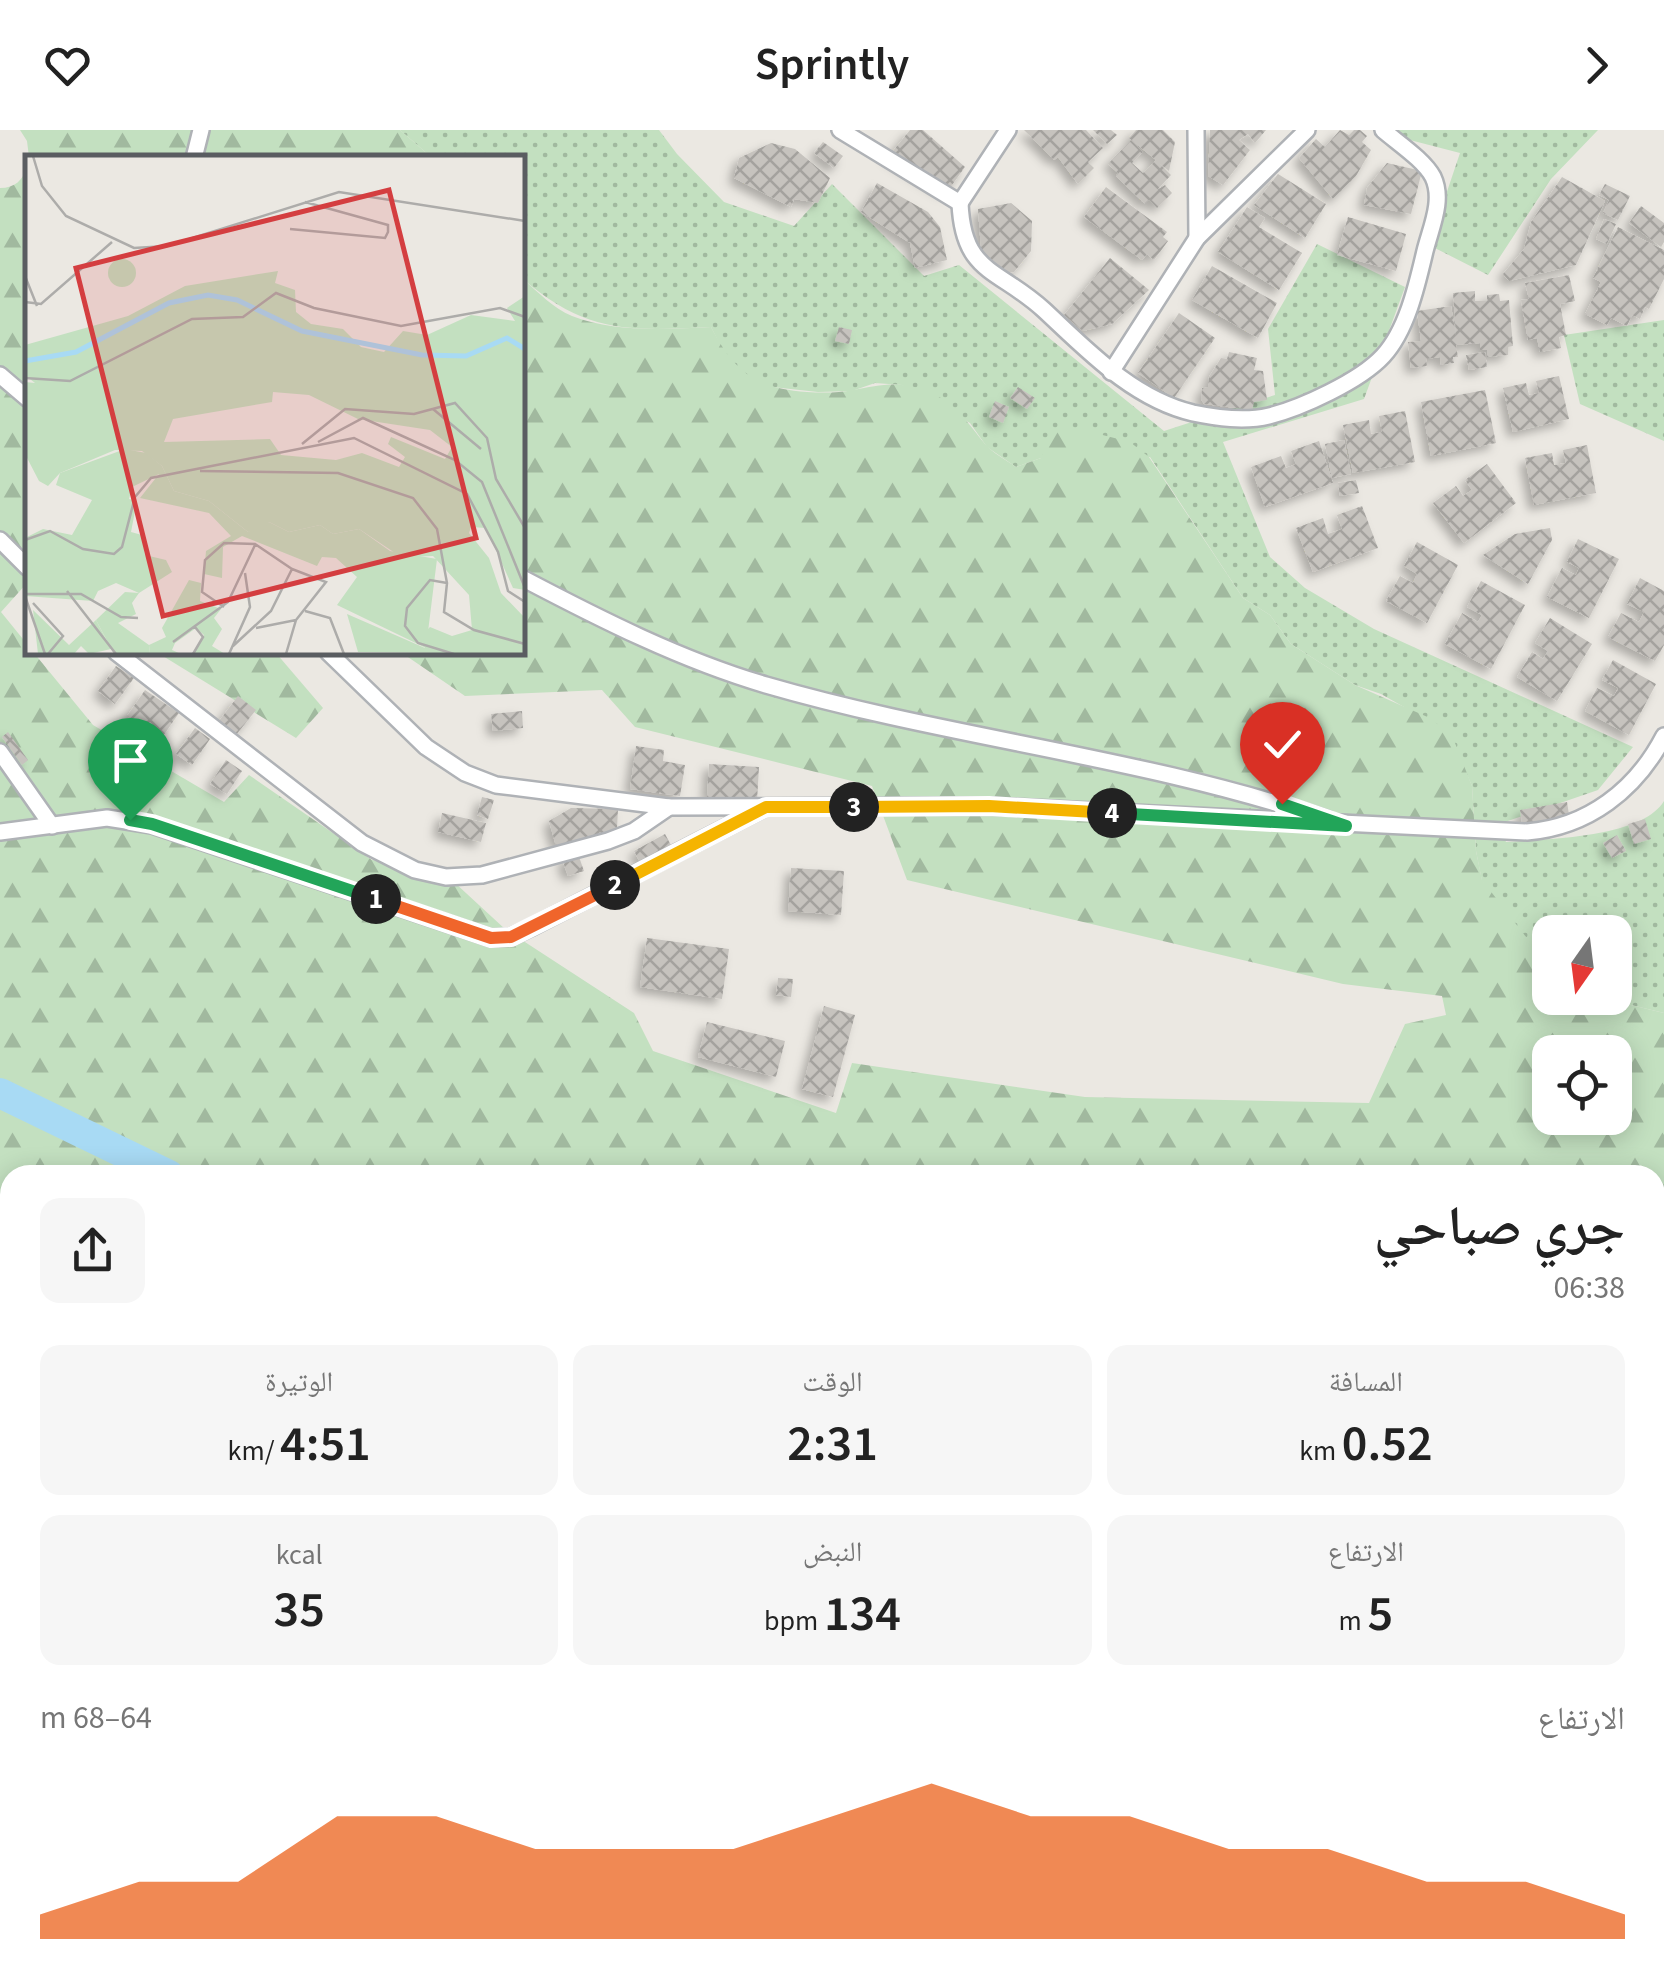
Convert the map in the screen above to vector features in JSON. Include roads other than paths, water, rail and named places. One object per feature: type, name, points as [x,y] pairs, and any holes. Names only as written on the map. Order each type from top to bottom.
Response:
[{"type":"street","points":[[195,155],[200,130]]},
{"type":"street","points":[[840,130],[960,203]]},
{"type":"street","points":[[1008,130],[960,203],[962,232],[975,259],[1037,304],[1111,372],[1188,412],[1228,419],[1268,416],[1323,394],[1362,373],[1383,356],[1399,332],[1439,197],[1432,174],[1383,130]]},
{"type":"street","points":[[1196,130],[1196,238]]},
{"type":"street","points":[[1111,372],[1196,238],[1306,130]]},
{"type":"street","points":[[0,375],[25,396]]},
{"type":"street","points":[[0,540],[25,565]]},
{"type":"street","points":[[525,580],[610,625],[762,684],[866,711],[1174,774],[1258,796],[1346,826]]},
{"type":"street","points":[[120,655],[362,843],[414,870],[446,877],[482,874],[608,841],[634,831],[669,806]]},
{"type":"street","points":[[331,655],[426,747],[482,781],[669,806],[989,806],[1527,832],[1565,827],[1585,819],[1622,792],[1653,757],[1664,736]]},
{"type":"street","points":[[0,752],[52,826]]},
{"type":"street","points":[[0,832],[107,818],[152,824],[491,938],[521,933],[766,807]]},
{"type":"waterway","points":[[0,1093],[148,1165]]}]
